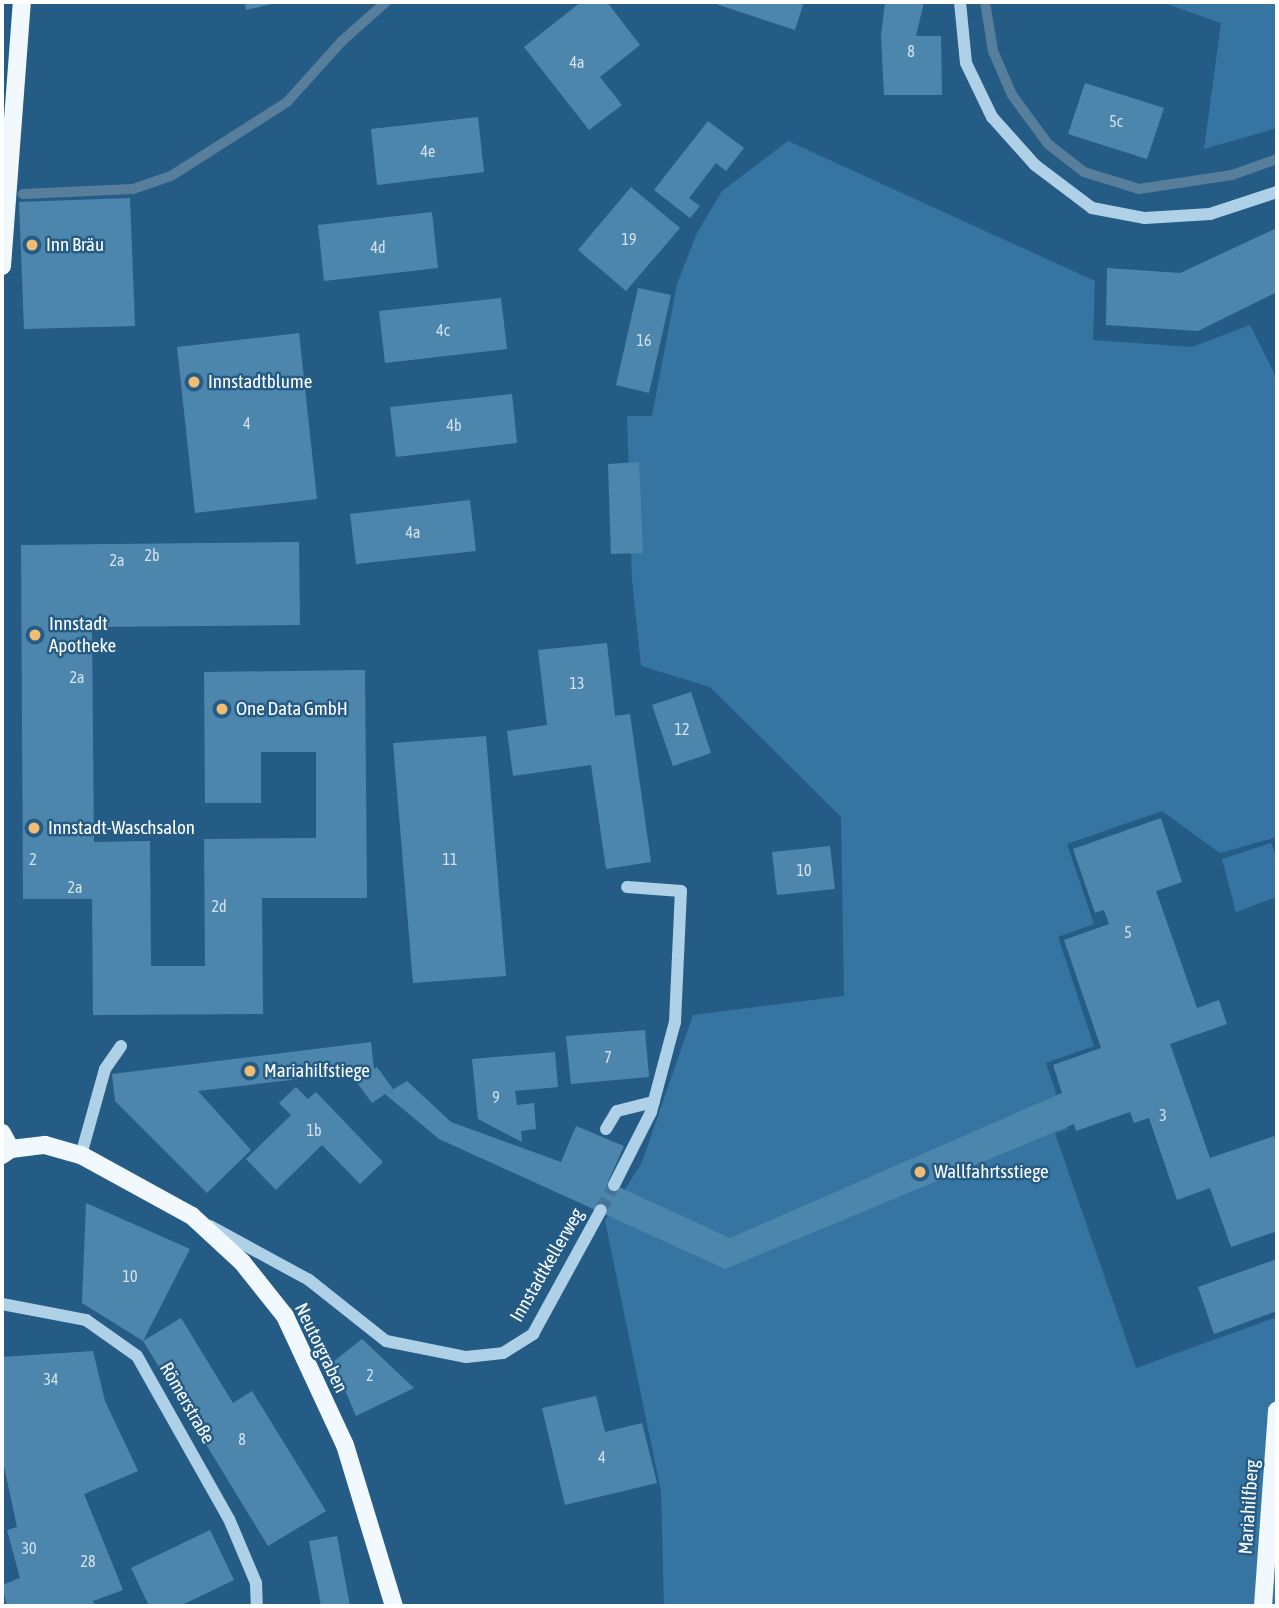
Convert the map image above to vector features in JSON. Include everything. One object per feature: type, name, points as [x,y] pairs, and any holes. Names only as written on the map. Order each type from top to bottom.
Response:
[{"type":"main road","points":[[2,267],[22,2]]},
{"type":"main road","points":[[2,1133],[7,1152]]},
{"type":"main road","name":"Neutorgraben","points":[[7,1152],[45,1145],[81,1155],[192,1216],[242,1262],[285,1316],[345,1445],[394,1606]]},
{"type":"main road","name":"Mariahilfberg","points":[[1263,1606],[1277,1410]]},
{"type":"street","points":[[960,2],[966,63],[992,117],[1035,165],[1093,208],[1145,218],[1210,214],[1277,192]]},
{"type":"street","points":[[614,1185],[654,1102],[675,1022],[681,891],[626,887]]},
{"type":"street","points":[[81,1155],[105,1069],[121,1046]]},
{"type":"street","points":[[606,1129],[617,1111],[654,1102]]},
{"type":"street","name":"Innstadtkellerweg","points":[[192,1216],[309,1280],[386,1341],[466,1357],[503,1353],[533,1334],[601,1210]]},
{"type":"street","name":"Römerstraße","points":[[2,1304],[86,1321],[137,1356],[229,1519],[256,1583],[257,1606]]},
{"type":"shaded area","points":[[1161,2],[1277,2],[1277,128],[1204,149],[1221,23]]},
{"type":"shaded area","points":[[788,141],[1095,281],[1093,340],[1192,347],[1250,325],[1277,379],[1277,837],[1220,853],[1162,811],[1067,844],[1094,924],[1058,937],[1094,1046],[1046,1063],[1068,1129],[1055,1133],[1136,1368],[1277,1317],[1277,1606],[664,1606],[661,1491],[605,1221],[642,1162],[693,1015],[844,996],[841,817],[710,687],[641,666],[632,580],[627,416],[652,416],[677,284],[697,233],[722,191]]},
{"type":"shaded area","points":[[1271,843],[1277,858],[1277,897],[1236,912],[1222,859]]},
{"type":"building","points":[[245,2],[276,2],[276,3],[246,10]]},
{"type":"building","points":[[581,2],[607,2],[640,45],[600,77],[622,105],[589,130],[524,47]]},
{"type":"building","points":[[710,2],[804,2],[795,30]]},
{"type":"building","points":[[885,2],[924,2],[916,36],[941,36],[942,95],[884,95],[881,36]]},
{"type":"building","points":[[1085,83],[1164,108],[1147,159],[1068,134]]},
{"type":"building","points":[[478,117],[484,172],[377,185],[371,129]]},
{"type":"building","points":[[708,121],[744,148],[726,171],[716,163],[689,198],[700,206],[690,218],[654,190]]},
{"type":"building","points":[[631,187],[680,228],[626,291],[578,250]]},
{"type":"building","points":[[130,198],[135,326],[24,329],[19,202]]},
{"type":"building","points":[[432,212],[438,268],[324,281],[318,225]]},
{"type":"building","points":[[1277,228],[1277,292],[1198,331],[1106,325],[1107,268],[1180,273]]},
{"type":"building","points":[[638,288],[671,295],[649,393],[616,385]]},
{"type":"building","points":[[501,298],[507,349],[385,363],[379,311]]},
{"type":"building","points":[[299,333],[317,499],[195,513],[177,347]]},
{"type":"building","points":[[512,394],[517,443],[396,457],[390,407]]},
{"type":"building","points":[[639,462],[643,553],[611,554],[608,464]]},
{"type":"building","points":[[470,500],[476,551],[356,564],[350,514]]},
{"type":"building","points":[[299,542],[300,625],[92,627],[94,842],[150,841],[151,966],[205,966],[204,839],[316,838],[316,752],[261,752],[261,803],[205,803],[204,672],[365,670],[367,898],[262,898],[263,1014],[93,1015],[92,899],[23,899],[21,545]]},
{"type":"building","points":[[607,643],[615,716],[630,714],[651,862],[606,869],[591,765],[513,776],[507,731],[547,725],[538,650]]},
{"type":"building","points":[[691,692],[711,753],[673,766],[652,705]]},
{"type":"building","points":[[486,736],[506,976],[413,983],[393,743]]},
{"type":"building","points":[[1161,818],[1182,882],[1156,891],[1197,1008],[1219,1000],[1227,1024],[1170,1044],[1210,1158],[1274,1136],[1277,1145],[1277,1231],[1231,1247],[1210,1188],[1177,1200],[1149,1118],[1134,1123],[1130,1112],[1076,1131],[1074,1124],[725,1269],[439,1139],[385,1094],[372,1103],[350,1073],[198,1091],[251,1150],[207,1193],[115,1101],[112,1074],[371,1042],[374,1069],[377,1067],[393,1089],[387,1093],[407,1081],[451,1122],[561,1162],[576,1126],[624,1146],[608,1182],[730,1238],[1062,1093],[1053,1065],[1101,1048],[1064,940],[1109,924],[1104,910],[1095,913],[1073,849]]},
{"type":"building","points":[[830,846],[835,889],[777,895],[772,852]]},
{"type":"building","points":[[645,1030],[649,1077],[571,1084],[566,1036]]},
{"type":"building","points":[[555,1052],[558,1087],[515,1091],[517,1105],[534,1103],[536,1129],[521,1131],[522,1142],[478,1119],[472,1059]]},
{"type":"building","points":[[296,1087],[308,1099],[316,1092],[383,1162],[360,1184],[322,1145],[276,1190],[246,1159],[291,1115],[279,1103]]},
{"type":"building","points":[[86,1203],[190,1249],[143,1341],[82,1303]]},
{"type":"building","points":[[1277,1259],[1277,1311],[1214,1334],[1198,1287]]},
{"type":"building","points":[[181,1318],[233,1403],[252,1391],[326,1511],[268,1546],[143,1341]]},
{"type":"building","points":[[362,1339],[414,1388],[356,1416],[333,1362]]},
{"type":"building","points":[[93,1351],[105,1401],[138,1471],[84,1494],[123,1590],[93,1601],[95,1606],[7,1606],[2,1585],[20,1578],[7,1530],[17,1527],[2,1457],[2,1357]]},
{"type":"building","points":[[596,1396],[605,1432],[642,1423],[657,1483],[565,1505],[542,1408]]},
{"type":"building","points":[[210,1530],[234,1580],[180,1606],[149,1606],[131,1568]]},
{"type":"building","points":[[337,1536],[350,1606],[321,1606],[309,1541]]},
{"type":"waterway","points":[[23,194],[133,189],[171,176],[287,102],[342,41],[386,2]]},
{"type":"waterway","points":[[985,2],[993,51],[1012,95],[1048,144],[1084,172],[1139,189],[1232,175],[1277,159]]},
{"type":"tunnel","points":[[601,1210],[614,1185]]},
{"type":"place","name":"Inn Bräu","points":[[32,245]]},
{"type":"place","name":"Innstadtblume","points":[[194,382]]},
{"type":"place","name":"Innstadt Apotheke","points":[[35,635]]},
{"type":"place","name":"One Data GmbH","points":[[222,709]]},
{"type":"place","name":"Innstadt-Waschsalon","points":[[34,828]]},
{"type":"place","name":"Mariahilfstiege","points":[[250,1071]]},
{"type":"place","name":"Wallfahrtsstiege","points":[[920,1172]]}]
